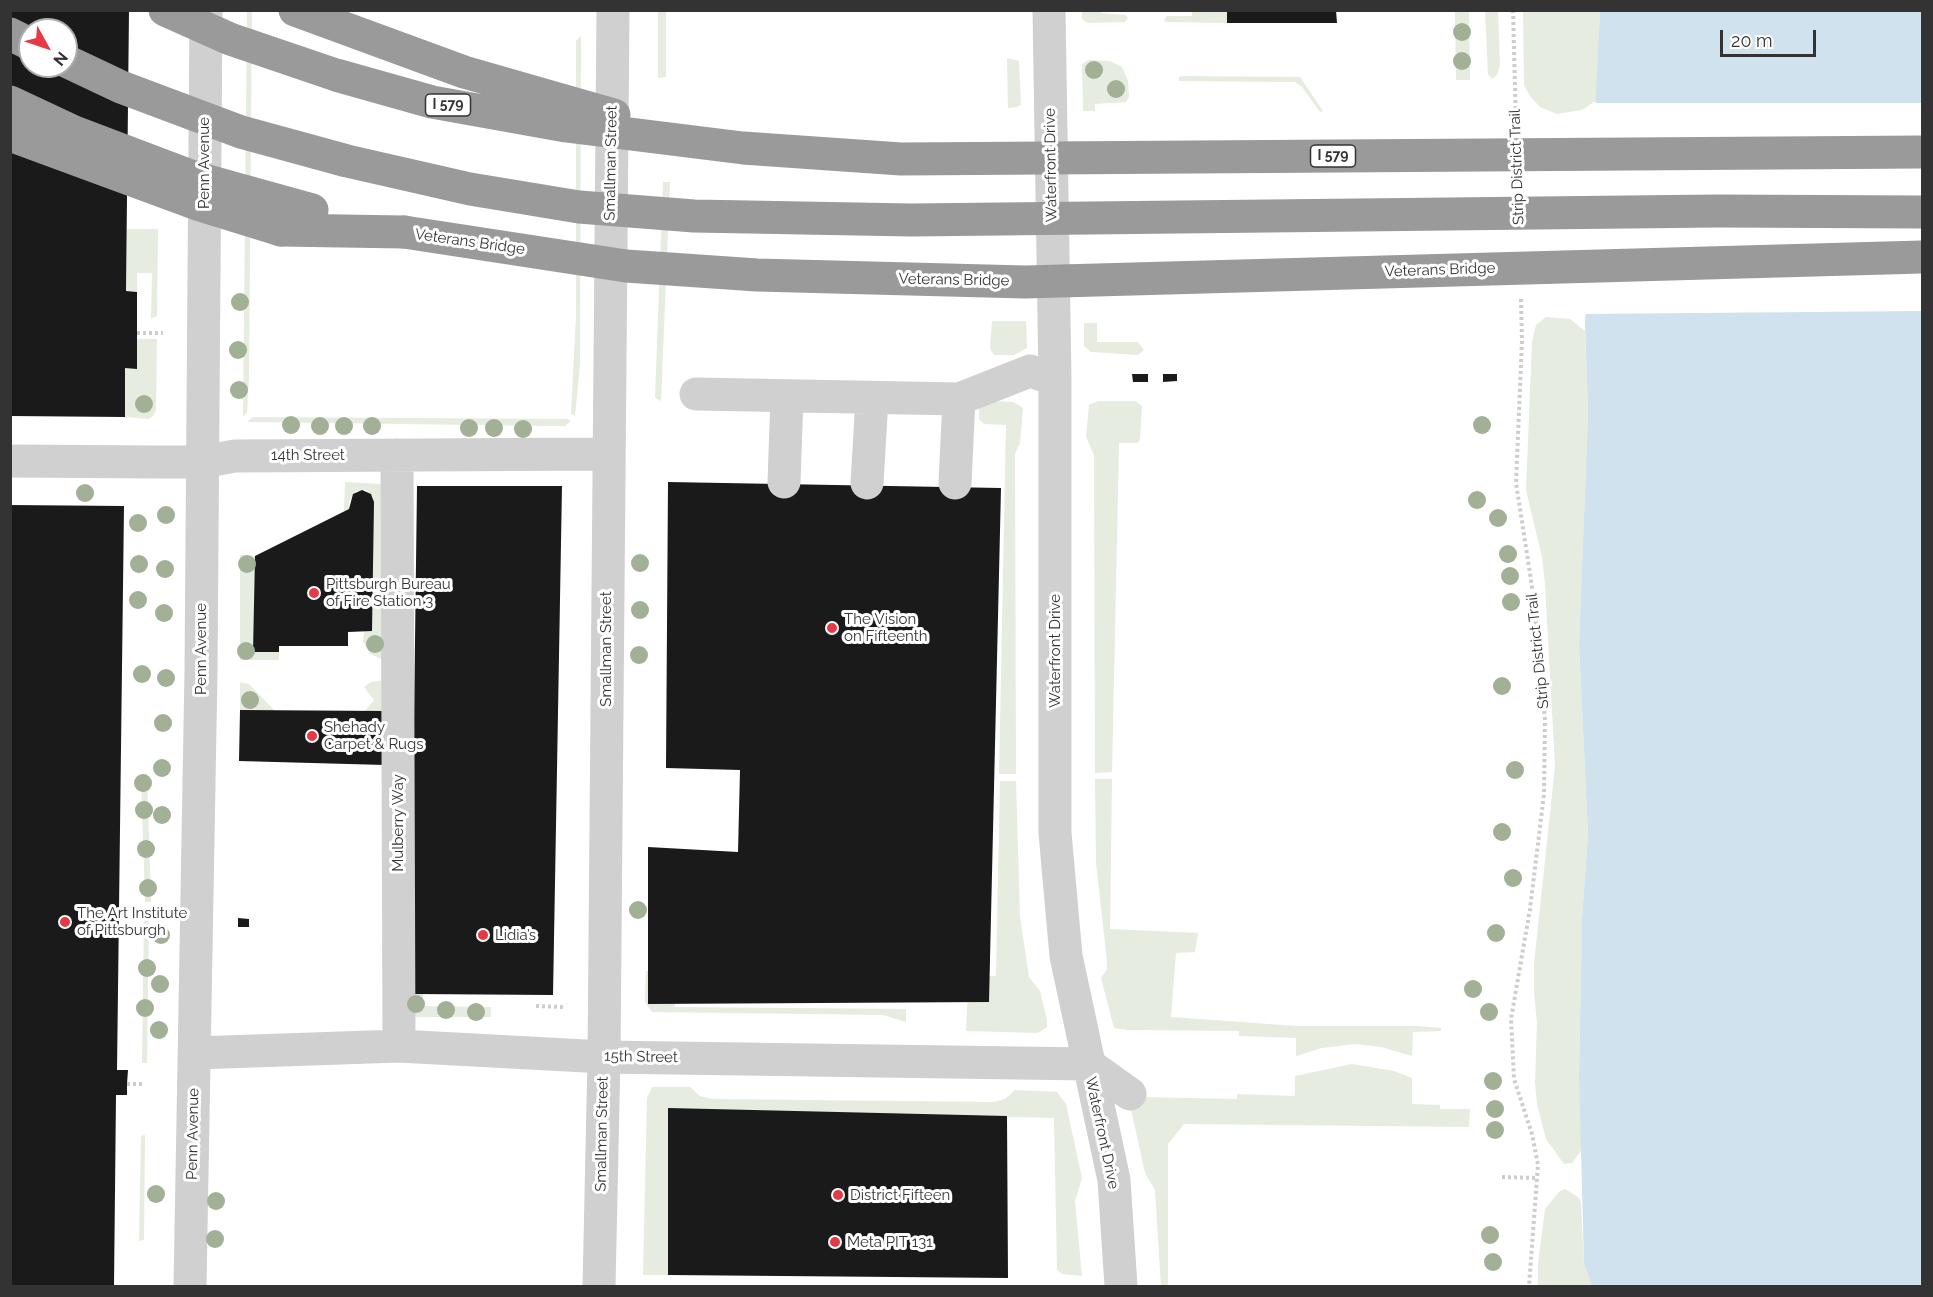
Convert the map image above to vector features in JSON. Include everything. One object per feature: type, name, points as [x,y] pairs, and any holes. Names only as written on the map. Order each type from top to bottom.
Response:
[{"type":"highway","name":"I 579","points":[[165,10],[230,39],[315,68],[432,102],[566,126],[743,148],[901,159],[1923,152]]},
{"type":"highway","points":[[295,10],[464,72],[625,118],[743,148]]},
{"type":"highway","points":[[78,67],[121,87],[241,132],[347,161],[470,189],[614,210],[694,216],[911,220],[1923,212]]},
{"type":"highway","name":"Veterans Bridge","points":[[10,102],[74,132],[193,177],[404,232],[626,266],[757,275],[1025,282],[1923,257]]},
{"type":"highway","points":[[10,135],[200,205],[281,230],[404,232]]},
{"type":"street","name":"Penn Avenue","points":[[190,1287],[195,1053],[206,10]]},
{"type":"street","name":"Smallman Street","points":[[598,1287],[604,1057],[607,454],[613,10]]},
{"type":"street","name":"Waterfront Drive","points":[[1049,10],[1055,378],[1055,833],[1066,956],[1114,1180],[1121,1287]]},
{"type":"street","points":[[696,394],[958,399],[1030,371],[1055,378]]},
{"type":"street","points":[[784,482],[787,396]]},
{"type":"street","points":[[867,483],[872,398]]},
{"type":"street","points":[[955,483],[958,399]]},
{"type":"street","name":"14th Street","points":[[10,461],[202,462],[235,456],[607,454]]},
{"type":"street","name":"Mulberry Way","points":[[397,455],[399,1046]]},
{"type":"street","name":"15th Street","points":[[195,1053],[399,1046],[604,1057],[1088,1064]]},
{"type":"street","points":[[1088,1064],[1130,1094]]},
{"type":"path","name":"Strip District Trail","points":[[1513,10],[1516,130]]},
{"type":"path","name":"Strip District Trail","points":[[1521,293],[1522,339],[1516,483],[1533,593],[1545,720],[1544,794],[1530,909],[1511,1018],[1511,1048],[1515,1079],[1532,1134],[1538,1178],[1529,1287]]},
{"type":"path","points":[[137,333],[163,333]]},
{"type":"path","points":[[536,1006],[563,1007]]},
{"type":"path","points":[[127,1084],[142,1084]]},
{"type":"path","points":[[1502,1177],[1538,1178]]},
{"type":"shaded area","points":[[252,10],[249,377],[247,412],[243,417],[247,11]]},
{"type":"shaded area","points":[[658,11],[666,11],[666,77],[658,78]]},
{"type":"shaded area","points":[[1082,11],[1101,11],[1101,13],[1126,15],[1128,18],[1125,22],[1088,23],[1082,19]]},
{"type":"shaded area","points":[[1192,11],[1227,11],[1227,23],[1166,22],[1164,20],[1167,16],[1192,16]]},
{"type":"shaded area","points":[[1455,11],[1469,11],[1470,80],[1456,80]]},
{"type":"shaded area","points":[[1485,11],[1498,11],[1500,64],[1497,75],[1492,79],[1488,74]]},
{"type":"shaded area","points":[[1523,11],[1600,11],[1597,100],[1582,110],[1557,114],[1540,107],[1530,96],[1524,85]]},
{"type":"shaded area","points":[[581,36],[580,363],[575,416],[571,414],[576,315],[576,41]]},
{"type":"shaded area","points":[[1007,58],[1019,61],[1021,105],[1008,108]]},
{"type":"shaded area","points":[[1089,60],[1110,61],[1122,67],[1128,81],[1129,97],[1126,102],[1095,104],[1095,111],[1083,111],[1082,64]]},
{"type":"shaded area","points":[[1179,77],[1300,77],[1323,111],[1320,112],[1302,87],[1295,82],[1179,81]]},
{"type":"shaded area","points":[[663,182],[670,182],[661,401],[655,398]]},
{"type":"shaded area","points":[[127,229],[158,229],[157,316],[151,319],[152,273],[137,273],[137,292],[126,291]]},
{"type":"shaded area","points":[[1546,317],[1570,319],[1585,331],[1588,412],[1579,645],[1588,835],[1582,918],[1579,1075],[1582,1149],[1572,1163],[1564,1164],[1546,1139],[1537,1104],[1535,1083],[1537,1022],[1534,964],[1555,766],[1545,584],[1542,557],[1526,490],[1532,342],[1536,325]]},
{"type":"shaded area","points":[[992,321],[1026,321],[1027,348],[1014,355],[994,355],[990,349]]},
{"type":"shaded area","points":[[1084,323],[1097,323],[1097,342],[1138,342],[1144,350],[1138,355],[1091,352],[1084,346]]},
{"type":"shaded area","points":[[137,339],[157,339],[156,410],[148,419],[125,417],[125,368],[137,368]]},
{"type":"shaded area","points":[[985,401],[1013,402],[1023,408],[1020,443],[1015,454],[1016,774],[999,774],[1006,425],[984,424],[979,419],[979,407]]},
{"type":"shaded area","points":[[1098,401],[1135,401],[1142,406],[1140,440],[1137,443],[1119,443],[1112,772],[1095,773],[1094,455],[1086,437],[1089,405]]},
{"type":"shaded area","points":[[253,417],[567,419],[571,421],[565,426],[247,422]]},
{"type":"shaded area","points":[[345,482],[382,484],[386,661],[370,654],[363,642],[364,631],[372,631],[373,497],[366,490],[356,491],[349,501],[349,509],[344,511]]},
{"type":"shaded area","points":[[240,555],[255,556],[254,652],[279,652],[279,660],[240,660]]},
{"type":"shaded area","points":[[386,680],[385,711],[365,711],[374,700],[364,687],[371,682]]},
{"type":"shaded area","points":[[240,682],[249,684],[275,711],[240,710]]},
{"type":"shaded area","points":[[141,774],[147,774],[151,902],[145,902]]},
{"type":"shaded area","points":[[1095,779],[1112,779],[1110,929],[1198,933],[1195,952],[1176,953],[1171,1017],[1297,1026],[1417,1026],[1441,1028],[1441,1031],[1413,1032],[1412,1056],[1381,1047],[1355,1044],[1322,1048],[1296,1056],[1296,1038],[1239,1036],[1239,1031],[1114,1028],[1101,978],[1107,969],[1107,961],[1096,863]]},
{"type":"shaded area","points":[[1000,781],[1016,781],[1020,917],[1029,977],[1040,991],[1047,1020],[1047,1027],[1038,1033],[966,1031],[968,989],[974,977],[996,976]]},
{"type":"shaded area","points":[[149,914],[147,1063],[142,1063],[144,915]]},
{"type":"shaded area","points":[[646,971],[674,972],[675,1007],[906,1009],[906,1022],[883,1015],[652,1012],[645,1002]]},
{"type":"shaded area","points":[[413,994],[423,994],[423,1006],[491,1007],[491,1017],[412,1017]]},
{"type":"shaded area","points":[[1352,1064],[1394,1071],[1412,1078],[1412,1104],[1440,1105],[1440,1109],[1470,1109],[1469,1127],[1184,1124],[1168,1144],[1168,1286],[1161,1286],[1155,1190],[1145,1173],[1130,1105],[1140,1097],[1237,1099],[1237,1094],[1295,1096],[1295,1076]]},
{"type":"shaded area","points":[[652,1087],[690,1087],[700,1096],[713,1099],[993,1102],[1005,1099],[1015,1090],[1057,1092],[1066,1104],[1082,1178],[1075,1201],[1082,1276],[1062,1274],[1057,1270],[1054,1118],[668,1109],[668,1275],[643,1275],[647,1098]]},
{"type":"shaded area","points":[[145,1135],[144,1240],[139,1241],[141,1136]]},
{"type":"shaded area","points":[[1565,1189],[1578,1197],[1581,1202],[1584,1264],[1592,1286],[1538,1286],[1538,1263],[1545,1209],[1559,1192]]},
{"type":"water","points":[[1600,11],[1922,11],[1922,1286],[1592,1286],[1584,1264],[1579,1075],[1582,918],[1588,835],[1579,645],[1588,412],[1585,324]]},
{"type":"pier","points":[[1594,103],[1922,103],[1922,311],[1583,314]]},
{"type":"building","points":[[10,10],[129,10],[126,291],[137,292],[137,369],[125,368],[125,417],[10,416]]},
{"type":"building","points":[[1227,10],[1336,10],[1337,23],[1227,23]]},
{"type":"building","points":[[1132,374],[1148,374],[1148,382],[1133,382]]},
{"type":"building","points":[[1163,374],[1177,374],[1177,381],[1163,382]]},
{"type":"building","name":"The Vision on Fifteenth","points":[[668,482],[1001,488],[989,1002],[648,1004],[648,847],[738,852],[740,770],[666,768]]},
{"type":"building","points":[[417,486],[562,486],[553,995],[413,994],[412,875]]},
{"type":"building","name":"Pittsburgh Bureau of Fire Station 3","points":[[362,490],[371,494],[374,502],[372,631],[348,632],[348,646],[279,646],[279,652],[253,652],[255,556],[349,509],[353,494]]},
{"type":"building","name":"The Art Institute of Pittsburgh","points":[[10,505],[124,506],[117,1070],[128,1070],[127,1095],[116,1095],[114,1286],[10,1286]]},
{"type":"building","name":"Shehady Carpet & Rugs","points":[[240,710],[385,711],[385,765],[239,761]]},
{"type":"building","points":[[238,918],[249,919],[249,927],[238,927]]},
{"type":"building","name":"District Fifteen","points":[[668,1108],[1007,1116],[1008,1278],[668,1275]]},
{"type":"place","name":"Pittsburgh Bureau of Fire Station 3","points":[[314,593]]},
{"type":"place","name":"The Vision on Fifteenth","points":[[832,628]]},
{"type":"place","name":"Shehady Carpet & Rugs","points":[[312,736]]},
{"type":"place","name":"The Art Institute of Pittsburgh","points":[[65,922]]},
{"type":"place","name":"Lidia’s","points":[[483,935]]},
{"type":"place","name":"District Fifteen","points":[[838,1195]]},
{"type":"place","name":"Meta PIT 131","points":[[835,1242]]}]
